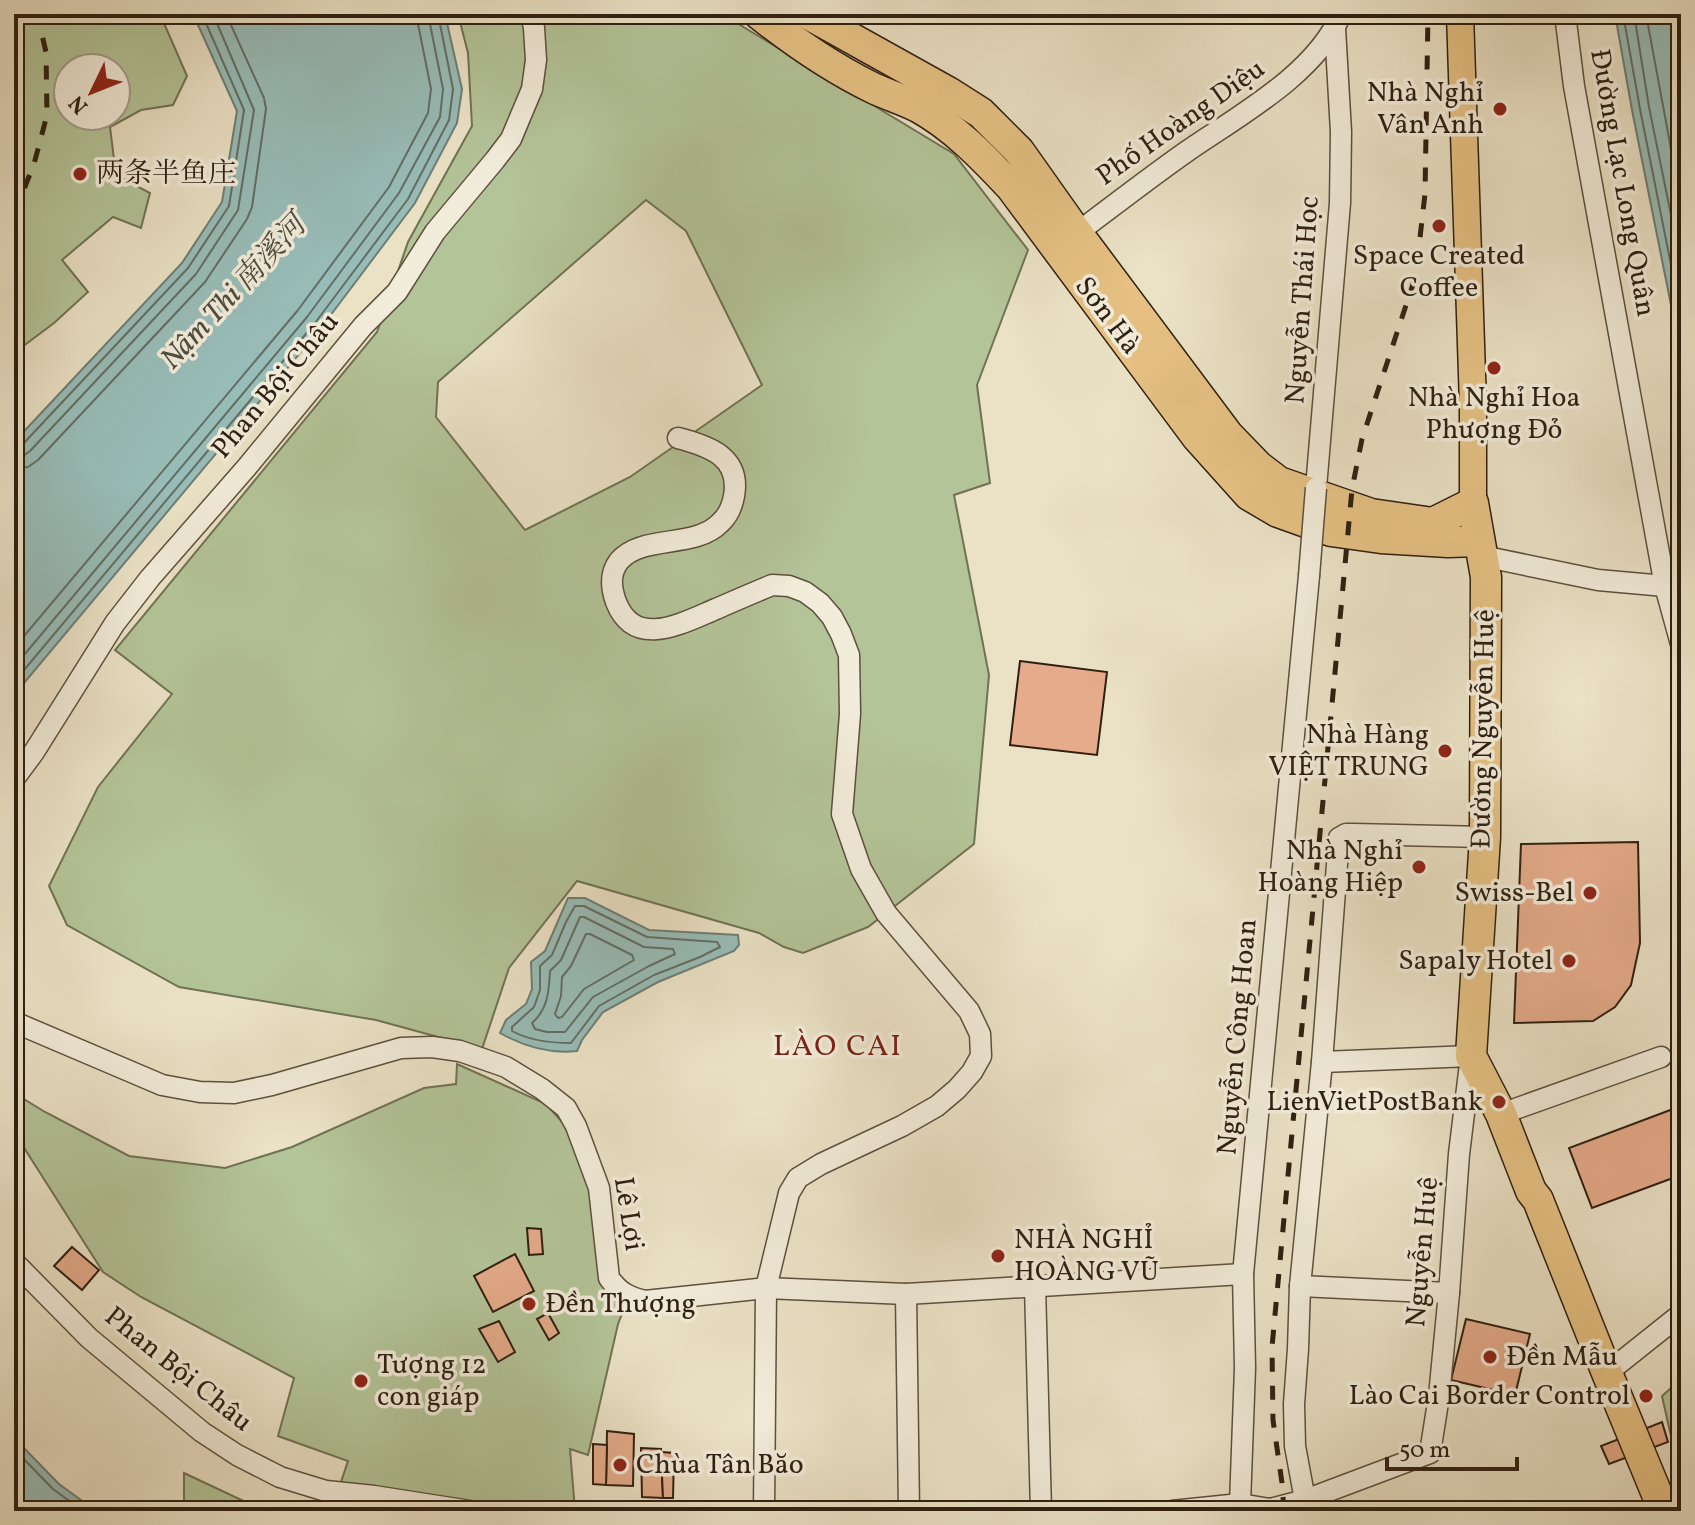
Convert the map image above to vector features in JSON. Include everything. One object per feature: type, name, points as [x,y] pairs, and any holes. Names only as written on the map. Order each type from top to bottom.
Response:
[{"type":"highway","name":"Sơn Hà","points":[[759,14],[818,56],[870,87],[918,107],[981,155],[1067,242],[1228,435],[1258,466],[1279,482],[1371,514],[1433,523],[1473,503]]},
{"type":"highway","name":"Sơn Hà","points":[[808,14],[981,113],[1019,151],[1108,315],[1197,437],[1249,495],[1278,512],[1331,531],[1481,548]]},
{"type":"highway","name":"Đường Nguyễn Huệ","points":[[1471,1056],[1485,837],[1486,577],[1473,503]]},
{"type":"highway","points":[[1471,1056],[1501,1114],[1531,1191],[1538,1200],[1664,1511]]},
{"type":"main road","name":"Đường Nguyễn Huệ","points":[[1460,14],[1473,503]]},
{"type":"street","name":"Phan Bội Châu","points":[[14,779],[124,612],[363,326],[397,292],[435,232],[511,139],[532,89],[536,60],[531,14]]},
{"type":"street","name":"Đường Lạc Long Quân","points":[[1565,14],[1574,86],[1665,586],[1681,644]]},
{"type":"street","name":"Phố Hoàng Diệu","points":[[1067,242],[1149,178],[1290,79],[1316,54],[1338,21]]},
{"type":"street","name":"Nguyễn Thái Học","points":[[1309,576],[1340,203],[1338,21]]},
{"type":"street","points":[[678,438],[706,446],[730,465],[734,476],[733,503],[719,526],[705,534],[635,550],[625,556],[616,565],[611,579],[619,609],[627,621],[638,627],[670,628],[772,585],[789,586],[805,592],[832,617],[849,655],[850,714],[842,814],[861,869],[886,913],[969,1011],[980,1034],[981,1056],[972,1072],[937,1106],[821,1164],[798,1178],[789,1193],[766,1288],[764,1511]]},
{"type":"street","points":[[1481,548],[1598,580],[1665,586]]},
{"type":"street","name":"Nguyễn Công Hoan","points":[[1240,1504],[1245,1368],[1243,1274],[1309,576]]},
{"type":"street","points":[[1172,1511],[1240,1504],[1270,1509],[1305,1500],[1295,1446],[1294,1404],[1300,1286],[1322,1062],[1339,838],[1346,834],[1485,837]]},
{"type":"street","name":"Lê Lợi","points":[[14,1022],[162,1085],[200,1092],[234,1093],[272,1085],[401,1048],[432,1047],[460,1051],[506,1067],[566,1108],[599,1188],[609,1278],[617,1290],[645,1301],[766,1288],[906,1294],[1243,1274]]},
{"type":"street","points":[[1322,1062],[1471,1056]]},
{"type":"street","name":"Nguyễn Huệ","points":[[1305,1500],[1430,1453],[1439,1396],[1459,1154],[1471,1056]]},
{"type":"street","points":[[1501,1114],[1661,1057]]},
{"type":"street","name":"Phan Bội Châu","points":[[14,1262],[89,1338],[202,1432],[237,1455],[280,1477],[326,1491],[470,1511]]},
{"type":"street","points":[[1035,1286],[1041,1511]]},
{"type":"street","points":[[1300,1286],[1449,1293]]},
{"type":"street","points":[[906,1294],[909,1511]]},
{"type":"street","points":[[1607,1373],[1681,1314]]},
{"type":"green space","points":[[14,14],[160,14],[187,76],[173,105],[141,110],[132,115],[132,52],[52,52],[52,132],[111,132],[116,175],[150,193],[141,228],[113,217],[62,260],[88,292],[14,353]]},
{"type":"green space","points":[[458,14],[722,14],[954,154],[1028,250],[977,385],[990,483],[954,495],[989,675],[974,844],[868,927],[803,953],[784,947],[759,933],[577,881],[509,968],[482,1049],[376,1020],[179,987],[67,925],[49,886],[98,787],[172,694],[115,650],[377,332],[408,242],[472,126],[468,53]],"holes":[[[646,200],[686,231],[762,385],[630,477],[525,530],[436,417],[438,382]]]},
{"type":"green space","points":[[457,1064],[546,1104],[564,1124],[591,1189],[605,1291],[626,1304],[618,1324],[588,1455],[570,1449],[575,1511],[442,1511],[340,1485],[348,1461],[278,1436],[294,1378],[141,1297],[103,1272],[14,1132],[14,1093],[129,1156],[225,1168],[292,1147],[424,1088],[456,1084]]},
{"type":"green space","points":[[1681,1379],[1681,1439],[1673,1445],[1662,1396]]},
{"type":"green space","points":[[184,1473],[265,1511],[184,1511]]},
{"type":"water","name":"Nậm Thi 南溪河","points":[[193,14],[445,14],[462,89],[457,123],[415,203],[321,328],[14,695],[14,442],[182,263],[222,202],[237,111]]},
{"type":"water","points":[[1615,14],[1681,14],[1681,355],[1632,110]]},
{"type":"water","points":[[568,898],[585,898],[649,930],[738,935],[739,945],[734,951],[658,982],[603,1012],[577,1051],[537,1048],[500,1033],[506,1020],[526,1004],[532,989],[531,962],[545,951]]},
{"type":"water","points":[[14,1438],[59,1484],[96,1511],[14,1511]]},
{"type":"building","points":[[1020,661],[1107,672],[1097,755],[1010,745]]},
{"type":"building","points":[[1638,842],[1640,943],[1631,985],[1615,1007],[1593,1021],[1514,1023],[1521,844]]},
{"type":"building","points":[[1681,1106],[1681,1175],[1592,1208],[1569,1148]]},
{"type":"building","points":[[527,1228],[541,1229],[543,1254],[529,1255]]},
{"type":"building","points":[[72,1247],[99,1270],[82,1290],[54,1266]]},
{"type":"building","points":[[515,1254],[534,1291],[493,1312],[474,1276]]},
{"type":"building","points":[[548,1313],[559,1333],[549,1340],[537,1319]]},
{"type":"building","name":"Đền Mẫu","points":[[1466,1319],[1530,1334],[1515,1395],[1451,1380]]},
{"type":"building","points":[[499,1321],[515,1352],[498,1362],[479,1329]]},
{"type":"building","points":[[1662,1422],[1668,1442],[1609,1464],[1601,1446]]},
{"type":"building","name":"Chùa Tân Băo","points":[[607,1431],[634,1434],[633,1486],[606,1485]]},
{"type":"building","points":[[593,1444],[607,1445],[606,1485],[593,1484]]},
{"type":"building","points":[[641,1448],[661,1449],[663,1498],[642,1497]]},
{"type":"building","points":[[661,1452],[674,1453],[673,1498],[663,1498]]},
{"type":"railway","points":[[14,214],[34,164],[47,115],[46,52],[37,14]]},
{"type":"railway","points":[[1284,1511],[1273,1420],[1272,1347],[1352,489],[1362,439],[1413,284],[1418,255],[1425,194],[1428,14]]},
{"type":"place","name":"Nhà Nghỉ Vân Anh","points":[[1500,109]]},
{"type":"place","name":"两条半鱼庄","points":[[80,174]]},
{"type":"place","name":"Space Created Coffee","points":[[1439,226]]},
{"type":"place","name":"Nhà Nghỉ Hoa Phượng Đỏ","points":[[1494,368]]},
{"type":"place","name":"Nhà Hàng VIỆT TRUNG","points":[[1445,751]]},
{"type":"place","name":"Nhà Nghỉ Hoàng Hiệp","points":[[1419,867]]},
{"type":"place","name":"Swiss-Bel","points":[[1590,893]]},
{"type":"place","name":"Sapaly Hotel","points":[[1569,961]]},
{"type":"place","name":"LienVietPostBank","points":[[1499,1102]]},
{"type":"place","name":"NHÀ NGHỈ HOÀNG VŨ","points":[[998,1256]]},
{"type":"place","name":"Đền Thượng","points":[[529,1304]]},
{"type":"place","name":"Đền Mẫu","points":[[1490,1357]]},
{"type":"place","name":"Tượng 12 con giáp","points":[[361,1381]]},
{"type":"place","name":"Lào Cai Border Control","points":[[1646,1396]]},
{"type":"place","name":"Chùa Tân Băo","points":[[620,1465]]},
{"type":"district","name":"LÀO CAI","points":[[838,1047]]}]
